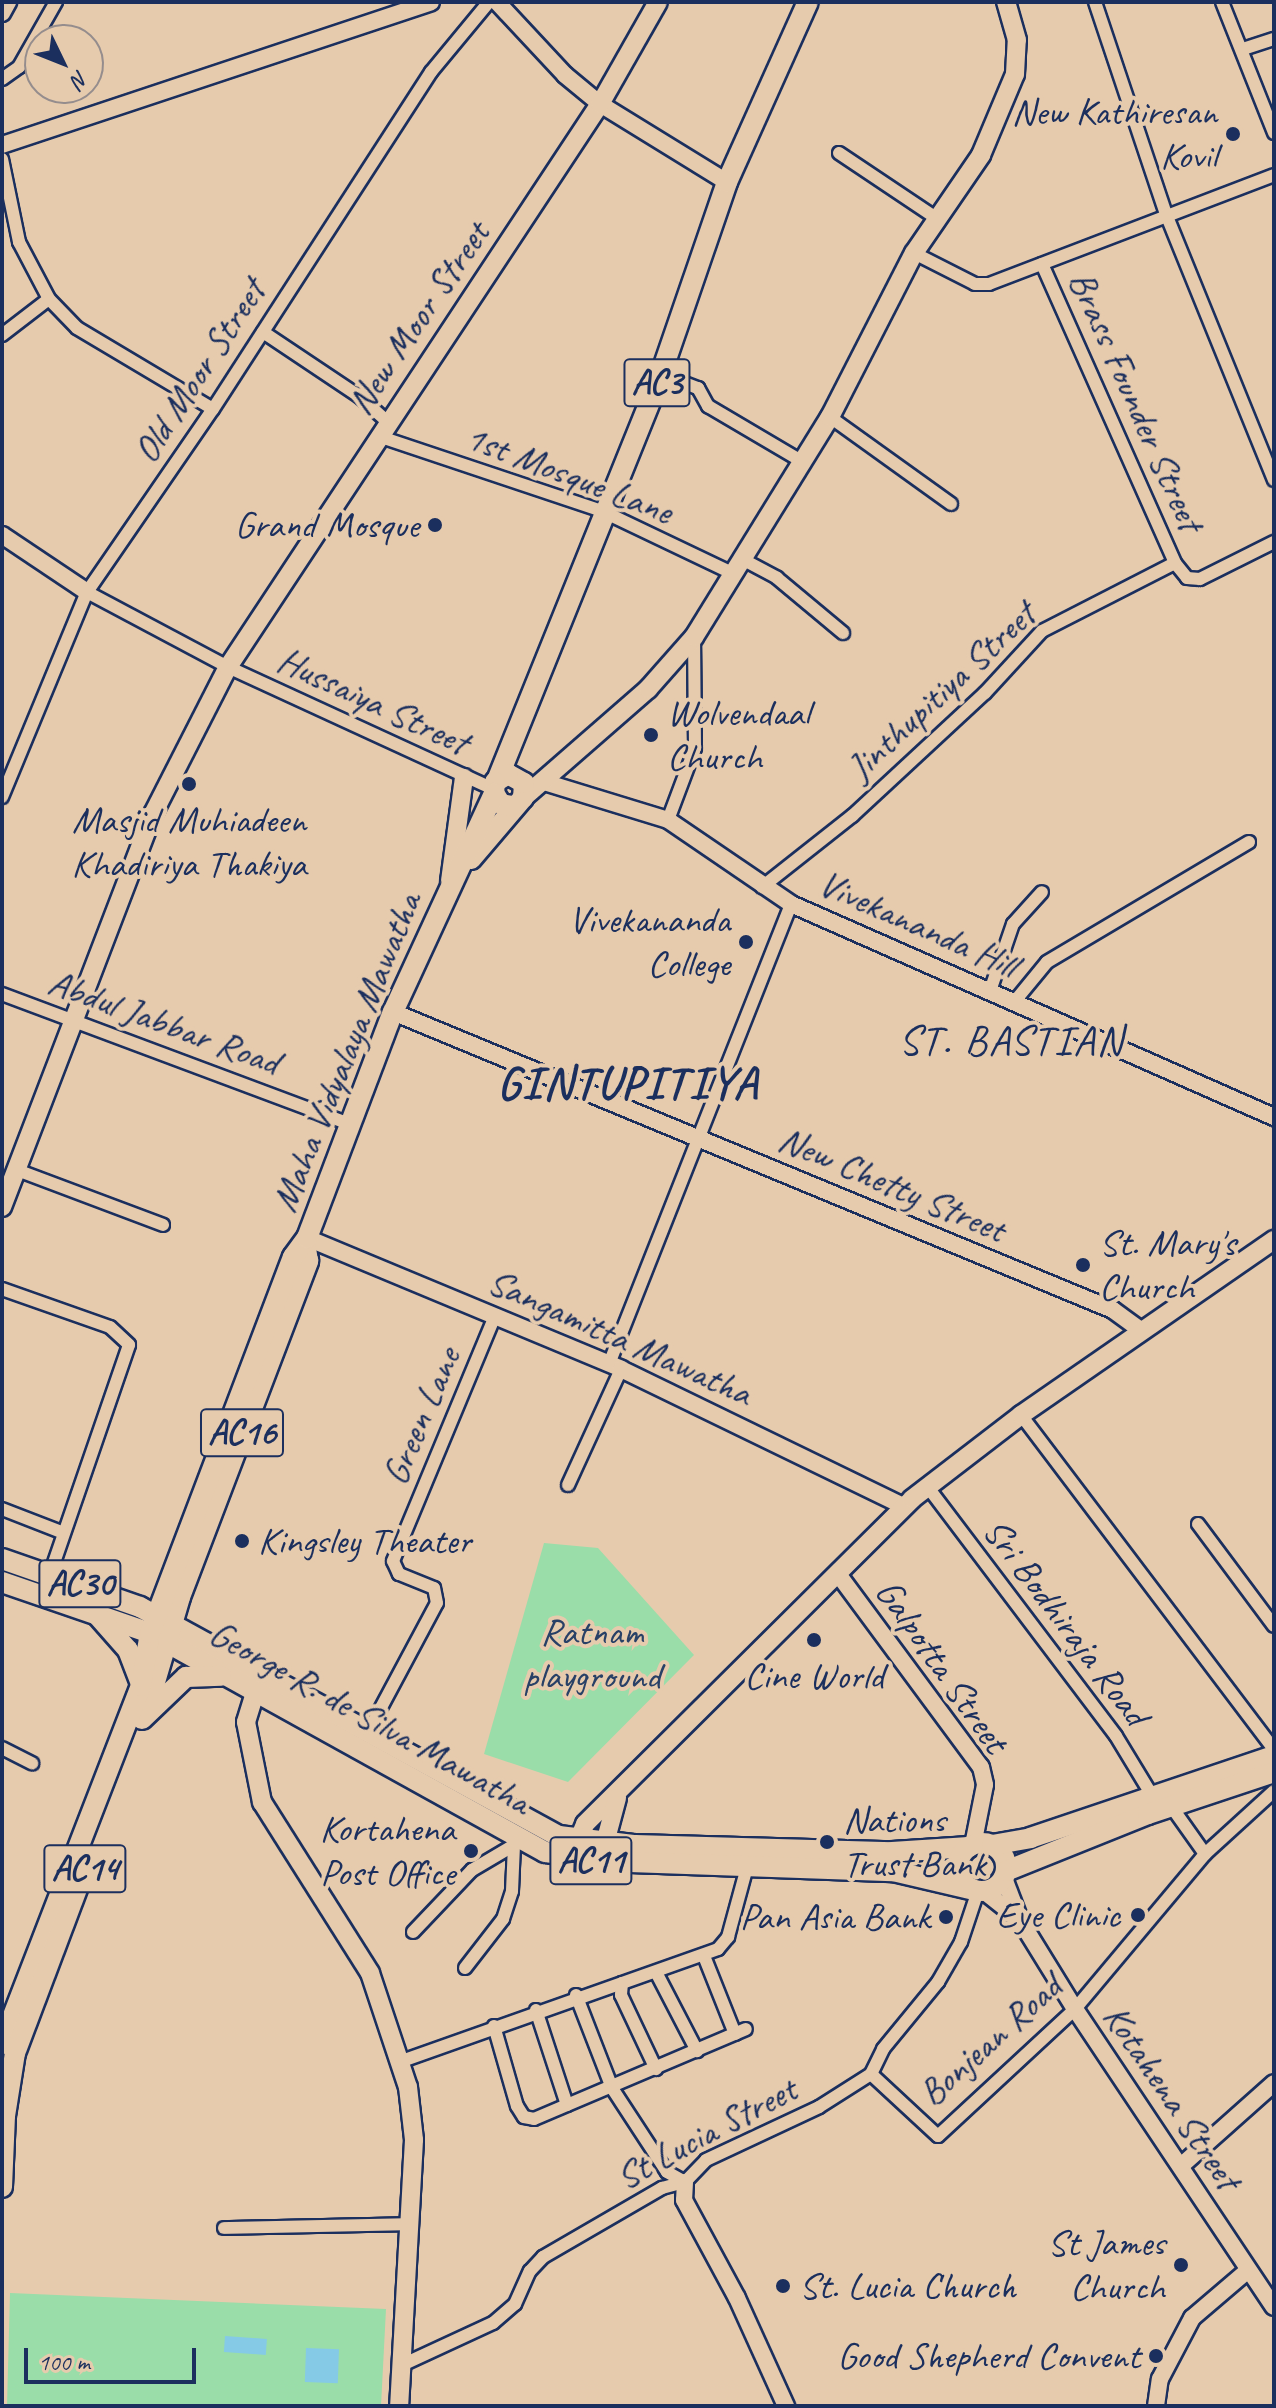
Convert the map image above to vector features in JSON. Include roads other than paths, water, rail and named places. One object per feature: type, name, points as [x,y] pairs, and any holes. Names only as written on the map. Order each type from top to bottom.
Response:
[{"type":"main road","name":"New Moor Street","points":[[2,1207],[77,1021],[153,814],[228,667],[600,104],[658,2]]},
{"type":"main road","name":"AC3","points":[[495,787],[602,511],[661,374],[727,182],[808,2]]},
{"type":"main road","points":[[519,794],[513,774],[495,787],[501,804],[544,782],[648,689],[694,637],[803,462],[830,417],[914,253],[981,155],[1015,74],[1017,40],[1006,2]]},
{"type":"main road","points":[[450,888],[464,778]]},
{"type":"main road","name":"Maha Vidyalaya Mawatha","points":[[161,1629],[308,1261],[306,1240],[393,1012],[495,787]]},
{"type":"main road","name":"Maha Vidyalaya Mawatha","points":[[450,888],[519,794]]},
{"type":"main road","points":[[573,1860],[577,1838],[903,1506],[1021,1415],[1141,1330],[1273,1243]]},
{"type":"main road","name":"AC30","points":[[2,1559],[50,1574],[161,1629]]},
{"type":"main road","name":"AC30","points":[[2,1582],[94,1612],[161,1629]]},
{"type":"main road","points":[[94,1612],[128,1650],[141,1686]]},
{"type":"main road","name":"George R. de Silva Mawatha","points":[[161,1629],[229,1677],[258,1682],[368,1732],[541,1829],[577,1838],[602,1852],[747,1867],[893,1871],[978,1891],[1035,1855],[1274,1753]]},
{"type":"main road","name":"George R. de Silva Mawatha","points":[[161,1629],[258,1682],[518,1843],[573,1860],[602,1852],[892,1852],[978,1846],[1030,1838],[1274,1772]]},
{"type":"main road","name":"AC14","points":[[2,2044],[161,1629]]},
{"type":"main road","name":"AC14","points":[[5,2096],[15,2053],[142,1719],[161,1629]]},
{"type":"main road","points":[[142,1719],[186,1677],[199,1673],[229,1677]]},
{"type":"main road","points":[[258,1682],[246,1722],[262,1802],[370,1973],[402,2061],[414,2140],[399,2406]]},
{"type":"main road","points":[[602,1852],[618,1795]]},
{"type":"main road","points":[[978,1891],[958,1868],[978,1846],[1003,1856],[1005,1874]]},
{"type":"main road","points":[[2,2187],[5,2096]]},
{"type":"street","points":[[2,13],[8,2]]},
{"type":"street","points":[[2,79],[19,67],[56,2]]},
{"type":"street","points":[[2,145],[431,2]]},
{"type":"street","name":"Old Moor Street","points":[[2,797],[87,592],[213,409],[431,72],[489,2]]},
{"type":"street","points":[[497,2],[565,75],[600,104],[727,182]]},
{"type":"street","points":[[1095,2],[1166,214],[1274,480]]},
{"type":"street","points":[[1222,2],[1274,133]]},
{"type":"street","points":[[1243,49],[1274,39]]},
{"type":"street","points":[[839,153],[939,220]]},
{"type":"street","points":[[2,159],[19,242],[49,299],[77,328],[213,409]]},
{"type":"street","points":[[914,253],[981,285],[1274,175]]},
{"type":"street","name":"Brass Founder Street","points":[[1042,264],[1175,563]]},
{"type":"street","points":[[2,335],[49,299]]},
{"type":"street","points":[[263,332],[360,397],[385,430]]},
{"type":"street","points":[[661,374],[698,388],[708,406],[803,462]]},
{"type":"street","points":[[830,417],[951,504]]},
{"type":"street","name":"1st Mosque Lane","points":[[385,430],[602,511],[737,566],[777,578],[843,633]]},
{"type":"street","points":[[2,535],[87,592]]},
{"type":"street","points":[[1175,563],[1187,578],[1200,579],[1274,542]]},
{"type":"street","name":"Jinthupitiya Street","points":[[762,887],[852,816],[985,693],[1042,631],[1175,563]]},
{"type":"street","name":"Hussaiya Street","points":[[87,592],[228,667],[464,778],[495,787]]},
{"type":"street","points":[[668,820],[695,748],[694,637]]},
{"type":"street","name":"Vivekananda Hill","points":[[544,782],[668,820],[791,904],[1274,1117]]},
{"type":"street","points":[[1015,1001],[1047,962],[1249,842]]},
{"type":"street","points":[[990,991],[1013,924],[1042,892]]},
{"type":"street","points":[[568,1485],[791,904]]},
{"type":"street","name":"Abdul Jabbar Road","points":[[2,994],[349,1124]]},
{"type":"street","name":"New Chetty Street","points":[[393,1012],[1113,1310],[1141,1330]]},
{"type":"street","points":[[17,1170],[163,1225]]},
{"type":"street","name":"Sangamitta Mawatha","points":[[306,1240],[615,1366],[903,1506]]},
{"type":"street","points":[[2,1289],[110,1327],[129,1345],[50,1574]]},
{"type":"street","name":"Green Lane","points":[[368,1732],[437,1603],[434,1588],[399,1574],[392,1564],[495,1316]]},
{"type":"street","points":[[1021,1415],[1274,1753]]},
{"type":"street","name":"Sri Bodhiraja Road","points":[[927,1486],[1205,1854]]},
{"type":"street","points":[[2,1509],[64,1533]]},
{"type":"street","points":[[1198,1524],[1274,1626]]},
{"type":"street","name":"Galpotta Street","points":[[838,1574],[981,1767],[985,1785],[978,1846]]},
{"type":"street","points":[[2,1748],[32,1763]]},
{"type":"street","name":"Bonjean Road","points":[[871,2074],[938,2136],[1075,2009],[1205,1854],[1274,1791]]},
{"type":"street","points":[[413,1932],[455,1884],[518,1843]]},
{"type":"street","points":[[465,1968],[503,1919],[512,1891],[518,1843]]},
{"type":"street","points":[[402,2061],[576,1995],[657,1974],[704,1956],[728,1937],[747,1867]]},
{"type":"street","name":"Kotahena Street","points":[[1005,1874],[1020,1920],[1075,2009],[1182,2165],[1247,2271],[1274,2307]]},
{"type":"street","name":"Kotahena Street","points":[[978,1891],[1020,1920]]},
{"type":"street","name":"St Lucia Street","points":[[402,2365],[493,2323],[515,2304],[530,2271],[543,2257],[662,2188],[685,2182],[706,2160],[819,2107],[871,2074],[883,2049],[946,1969],[976,1908],[978,1891]]},
{"type":"street","points":[[494,2026],[524,2117],[534,2119],[741,2032],[704,1956]]},
{"type":"street","points":[[657,1974],[697,2051]]},
{"type":"street","points":[[622,1983],[621,1995],[656,2069]]},
{"type":"street","points":[[576,1995],[612,2088],[667,2172],[685,2182],[684,2200],[737,2298],[786,2406]]},
{"type":"street","points":[[536,2010],[567,2105]]},
{"type":"street","points":[[1182,2165],[1274,2083]]},
{"type":"street","points":[[224,2228],[410,2224]]},
{"type":"street","points":[[1156,2406],[1160,2379],[1192,2318],[1247,2271]]},
{"type":"water","points":[[225,2336],[267,2339],[266,2355],[224,2352]]},
{"type":"water","points":[[306,2348],[339,2349],[338,2383],[305,2382]]},
{"type":"place","name":"New Kathiresan Kovil","points":[[1233,134]]},
{"type":"place","name":"Grand Mosque","points":[[435,525]]},
{"type":"place","name":"Wolvendaal Church","points":[[651,735]]},
{"type":"place","name":"Masjid Muhiadeen Khadiriya Thakiya","points":[[189,784]]},
{"type":"place","name":"Vivekananda College","points":[[746,942]]},
{"type":"place","name":"St. Mary's Church","points":[[1083,1265]]},
{"type":"place","name":"Kingsley Theater","points":[[242,1541]]},
{"type":"place","name":"Cine World","points":[[814,1640]]},
{"type":"place","name":"Nations Trust Bank","points":[[827,1842]]},
{"type":"place","name":"Kortahena Post Office","points":[[471,1851]]},
{"type":"place","name":"Eye Clinic","points":[[1138,1915]]},
{"type":"place","name":"Pan Asia Bank","points":[[946,1917]]},
{"type":"place","name":"St James Church","points":[[1181,2265]]},
{"type":"place","name":"St. Lucia Church","points":[[783,2286]]},
{"type":"place","name":"Good Shepherd Convent","points":[[1156,2356]]},
{"type":"district","name":"ST. BASTIAN","points":[[1011,1041]]},
{"type":"district","name":"GINTUPITIYA","points":[[628,1083]]},
{"type":"park label","name":"Ratnam playground","points":[[592,1654]]}]
